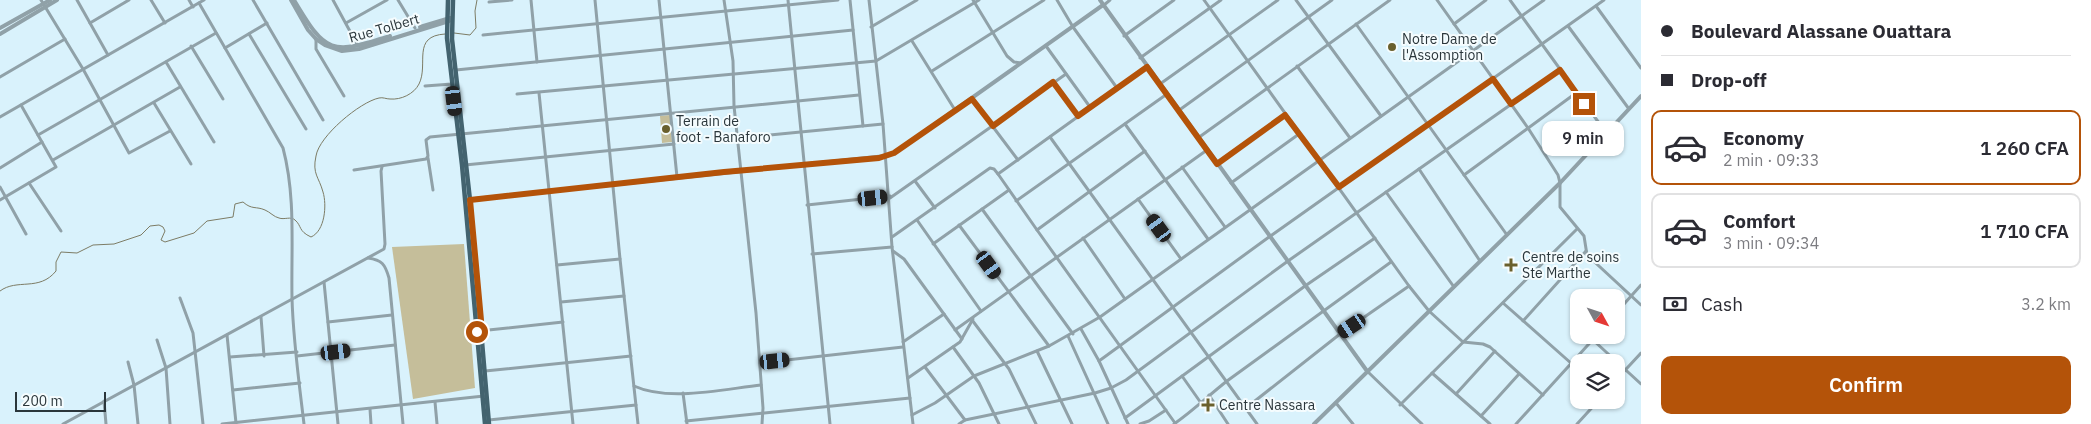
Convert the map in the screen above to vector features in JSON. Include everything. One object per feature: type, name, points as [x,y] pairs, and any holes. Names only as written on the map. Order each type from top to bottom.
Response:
[{"type":"main road","points":[[448,0],[449,39],[464,165],[488,423]]},
{"type":"main road","points":[[449,22],[453,0]]},
{"type":"main road","points":[[453,70],[452,84],[460,133]]},
{"type":"main road","points":[[479,331],[485,371],[485,396]]},
{"type":"street","points":[[0,28],[50,0]]},
{"type":"street","points":[[0,34],[43,4],[57,0]]},
{"type":"street","points":[[77,0],[108,55]]},
{"type":"street","points":[[90,23],[129,0]]},
{"type":"street","points":[[151,0],[165,23]]},
{"type":"street","points":[[189,0],[193,7]]},
{"type":"street","points":[[0,117],[204,0]]},
{"type":"street","points":[[253,0],[323,120]]},
{"type":"street","name":"Rue Tolbert","points":[[292,0],[308,30],[316,38],[332,48],[342,51],[353,50],[449,22]]},
{"type":"street","name":"Rue Tolbert","points":[[292,0],[311,28],[327,43],[338,47],[358,47],[415,28],[449,22]]},
{"type":"street","points":[[333,0],[358,47]]},
{"type":"street","points":[[346,23],[387,0]]},
{"type":"street","points":[[398,0],[415,28]]},
{"type":"street","points":[[489,2],[512,0]]},
{"type":"street","points":[[531,0],[537,62]]},
{"type":"street","points":[[595,0],[638,424]]},
{"type":"street","points":[[659,0],[677,177]]},
{"type":"street","points":[[724,0],[731,43],[734,106],[761,385],[762,424]]},
{"type":"street","points":[[483,35],[726,11],[788,2],[838,0]]},
{"type":"street","points":[[850,0],[863,126]]},
{"type":"street","points":[[868,0],[883,124],[902,342],[913,424]]},
{"type":"street","points":[[871,27],[917,0]]},
{"type":"street","points":[[517,94],[876,61],[912,41],[974,1],[980,0]]},
{"type":"street","points":[[932,71],[1044,0]]},
{"type":"street","points":[[1058,0],[1073,27],[1117,88]]},
{"type":"street","points":[[1100,0],[1249,210],[1367,371],[1400,405],[1422,424]]},
{"type":"street","points":[[467,200],[886,156],[894,153],[972,99],[1110,0]]},
{"type":"street","points":[[1124,36],[1174,0]]},
{"type":"street","points":[[1204,0],[1318,161],[1339,187],[1429,312],[1463,342],[1483,344],[1495,352],[1543,396]]},
{"type":"street","points":[[1140,58],[1221,0]]},
{"type":"street","points":[[1159,84],[1278,0]]},
{"type":"street","points":[[1296,0],[1327,45],[1381,116]]},
{"type":"street","points":[[1178,111],[1332,0]]},
{"type":"street","points":[[1198,138],[1389,0]]},
{"type":"street","points":[[1438,0],[1528,128],[1558,175],[1560,207],[1586,242],[1587,255],[1641,305]]},
{"type":"street","points":[[1454,24],[1486,0]]},
{"type":"street","points":[[1510,0],[1606,134]]},
{"type":"street","points":[[912,415],[947,395],[974,376],[1049,346],[1100,317],[1544,0]]},
{"type":"street","points":[[1099,361],[1269,237],[1604,0]]},
{"type":"street","points":[[974,1],[1007,56],[1014,62],[1022,63]]},
{"type":"street","points":[[788,2],[830,424]]},
{"type":"street","points":[[199,3],[283,148],[287,165],[292,216],[292,300],[304,424]]},
{"type":"street","points":[[43,4],[65,39],[129,153],[170,131]]},
{"type":"street","points":[[1596,6],[1641,68]]},
{"type":"street","points":[[225,48],[267,23]]},
{"type":"street","points":[[1356,24],[1507,235]]},
{"type":"street","points":[[1568,26],[1630,109]]},
{"type":"street","points":[[453,70],[853,30]]},
{"type":"street","points":[[38,135],[216,32]]},
{"type":"street","points":[[249,34],[306,129]]},
{"type":"street","points":[[316,38],[316,49],[344,96]]},
{"type":"street","points":[[0,77],[65,39]]},
{"type":"street","points":[[912,41],[956,110]]},
{"type":"street","points":[[191,46],[223,99]]},
{"type":"street","points":[[1046,46],[1090,108]]},
{"type":"street","points":[[166,62],[214,142]]},
{"type":"street","points":[[1297,66],[1350,138]]},
{"type":"street","points":[[998,174],[1147,67]]},
{"type":"street","points":[[959,424],[965,420],[1111,388],[1139,371],[1288,261],[1560,70]]},
{"type":"street","points":[[807,205],[890,197],[1066,74]]},
{"type":"street","points":[[1053,82],[1078,116]]},
{"type":"street","points":[[425,86],[452,84]]},
{"type":"street","points":[[53,160],[180,88]]},
{"type":"street","points":[[540,93],[573,424]]},
{"type":"street","points":[[1464,175],[1576,93]]},
{"type":"street","points":[[433,190],[427,138],[460,133],[859,94]]},
{"type":"street","points":[[1016,200],[1167,94]]},
{"type":"street","points":[[1314,424],[1560,183],[1641,96]]},
{"type":"street","points":[[972,99],[1018,160]]},
{"type":"street","points":[[154,103],[191,164]]},
{"type":"street","points":[[0,200],[55,169],[56,166],[21,105]]},
{"type":"street","points":[[1217,164],[1285,115]]},
{"type":"street","points":[[738,138],[883,124]]},
{"type":"street","points":[[1125,124],[1208,239]]},
{"type":"street","points":[[1231,183],[1299,134]]},
{"type":"street","points":[[1050,137],[1257,424]]},
{"type":"street","points":[[0,168],[42,142]]},
{"type":"street","points":[[464,165],[674,144]]},
{"type":"street","points":[[955,330],[1207,150]]},
{"type":"street","points":[[1037,230],[1145,151]]},
{"type":"street","points":[[354,170],[428,158]]},
{"type":"street","points":[[62,424],[385,248],[381,171],[383,166]]},
{"type":"street","points":[[1182,167],[1225,227]]},
{"type":"street","points":[[892,237],[990,168],[994,169],[1175,423],[1190,413],[1227,381],[1392,262]]},
{"type":"street","points":[[1419,169],[1480,261]]},
{"type":"street","points":[[915,181],[935,208]]},
{"type":"street","points":[[29,183],[60,232]]},
{"type":"street","points":[[0,188],[26,234]]},
{"type":"street","points":[[933,244],[1009,190]]},
{"type":"street","points":[[1386,192],[1454,287]]},
{"type":"street","points":[[1138,199],[1181,259]]},
{"type":"street","points":[[982,209],[1073,334]]},
{"type":"street","points":[[917,220],[981,311]]},
{"type":"street","points":[[959,225],[1049,346]]},
{"type":"street","points":[[1400,405],[1577,229]]},
{"type":"street","points":[[1083,238],[1125,299]]},
{"type":"street","points":[[1126,418],[1208,356],[1375,238]]},
{"type":"street","points":[[812,254],[893,249],[904,259],[962,339]]},
{"type":"street","points":[[1523,321],[1586,251]]},
{"type":"street","points":[[367,258],[378,260],[386,267],[403,424]]},
{"type":"street","points":[[557,265],[620,259]]},
{"type":"street","points":[[324,282],[338,424]]},
{"type":"street","points":[[1625,302],[1641,285]]},
{"type":"street","points":[[1246,408],[1340,334],[1409,286]]},
{"type":"street","points":[[561,302],[624,296]]},
{"type":"street","points":[[180,298],[193,332],[203,424]]},
{"type":"street","points":[[1503,302],[1570,362]]},
{"type":"street","points":[[902,342],[944,314]]},
{"type":"street","points":[[328,322],[392,315]]},
{"type":"street","points":[[260,316],[264,356]]},
{"type":"street","points":[[908,378],[962,339],[973,318]]},
{"type":"street","points":[[973,318],[1005,363],[1036,424]]},
{"type":"street","points":[[479,331],[563,322]]},
{"type":"street","points":[[1081,329],[1099,361],[1128,424]]},
{"type":"street","points":[[227,334],[236,423]]},
{"type":"street","points":[[1068,336],[1108,424]]},
{"type":"street","points":[[157,340],[166,368],[170,424]]},
{"type":"street","points":[[1581,354],[1590,344]]},
{"type":"street","points":[[1597,344],[1641,384]]},
{"type":"street","points":[[230,357],[331,353],[395,345]]},
{"type":"street","points":[[759,363],[903,347]]},
{"type":"street","points":[[953,347],[974,376],[999,424]]},
{"type":"street","points":[[1037,351],[1072,424]]},
{"type":"street","points":[[1456,394],[1495,352]]},
{"type":"street","points":[[1626,370],[1641,353]]},
{"type":"street","points":[[485,371],[631,356]]},
{"type":"street","points":[[128,362],[134,385],[138,424]]},
{"type":"street","points":[[1516,424],[1570,366]]},
{"type":"street","points":[[925,367],[965,420]]},
{"type":"street","points":[[1432,373],[1490,424]]},
{"type":"street","points":[[1481,416],[1519,374]]},
{"type":"street","points":[[1182,376],[1201,403]]},
{"type":"street","points":[[233,390],[300,384]]},
{"type":"street","points":[[634,386],[652,392],[684,393],[761,385]]},
{"type":"street","points":[[684,393],[687,423],[910,398]]},
{"type":"street","points":[[1209,395],[1228,424]]},
{"type":"street","points":[[222,424],[485,396]]},
{"type":"street","points":[[104,401],[106,424]]},
{"type":"street","points":[[435,402],[437,424]]},
{"type":"street","points":[[1336,403],[1352,424]]},
{"type":"street","points":[[488,423],[572,411],[636,405]]},
{"type":"street","points":[[370,409],[371,424]]},
{"type":"street","points":[[1577,424],[1591,409]]},
{"type":"street","points":[[1140,424],[1149,421],[1166,410]]},
{"type":"street","points":[[70,419],[71,424]]},
{"type":"street","points":[[269,419],[270,424]]},
{"type":"street","points":[[971,419],[974,424]]},
{"type":"shaded area","name":"Terrain de foot - Banaforo","points":[[670,115],[672,142],[662,143],[660,116]]},
{"type":"shaded area","points":[[464,244],[475,388],[413,399],[392,247]]},
{"type":"waterway","points":[[454,33],[470,35],[476,28],[475,11],[477,0]]},
{"type":"waterway","points":[[0,291],[7,287],[35,283],[49,277],[56,271],[56,262],[61,252],[77,253],[93,245],[114,244],[141,235],[150,226],[159,225],[165,231],[161,240],[165,242],[194,233],[207,221],[233,217],[235,204],[243,202],[249,206],[265,210],[277,217],[293,219],[302,231],[311,237],[316,234],[322,224],[325,210],[324,197],[315,167],[316,156],[324,139],[342,121],[371,101],[380,98],[390,99],[407,96],[414,91],[422,76],[424,45],[435,36],[445,34]]},
{"type":"place","name":"Notre Dame de l'Assomption","points":[[1392,47]]},
{"type":"place","name":"Terrain de foot - Banaforo","points":[[666,129]]},
{"type":"place","name":"Centre de soins Ste Marthe","points":[[1511,265]]},
{"type":"place","name":"Centre Nassara","points":[[1208,405]]},
{"type":"route","points":[[477,332],[482,331],[470,200],[724,172],[879,158],[894,153],[972,99],[993,126],[1053,82],[1078,116],[1147,67],[1217,164],[1285,115],[1339,187],[1493,79],[1511,104],[1560,70],[1584,104]]}]
